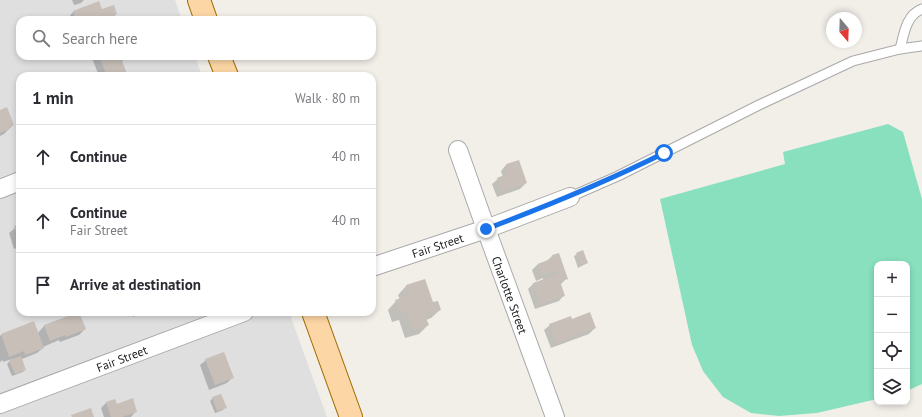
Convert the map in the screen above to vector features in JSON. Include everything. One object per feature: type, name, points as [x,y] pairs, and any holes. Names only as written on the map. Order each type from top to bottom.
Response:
[{"type":"main road","points":[[199,0],[205,16]]},
{"type":"main road","points":[[221,60],[225,72]]},
{"type":"main road","points":[[314,316],[351,417]]},
{"type":"street","name":"Charlotte Street","points":[[458,150],[555,417]]},
{"type":"street","points":[[0,188],[16,182]]},
{"type":"street","name":"Fair Street","points":[[376,266],[486,229],[570,197]]},
{"type":"street","name":"Fair Street","points":[[0,404],[233,316]]},
{"type":"lane","points":[[900,49],[907,23],[916,11],[922,9]]},
{"type":"lane","points":[[570,197],[618,176],[790,90],[853,61],[900,49],[922,46]]},
{"type":"shaded area","points":[[0,0],[175,0],[181,16],[16,16],[16,60],[196,60],[201,72],[16,72],[16,316],[290,316],[327,417],[0,417]]},
{"type":"green space","points":[[888,124],[903,132],[922,199],[922,384],[910,390],[910,261],[874,261],[874,400],[817,413],[779,416],[751,413],[723,397],[703,371],[692,345],[660,199],[785,164],[783,152]]},
{"type":"building","points":[[99,1],[102,9],[114,5],[117,14],[113,16],[75,16],[73,11]]},
{"type":"building","points":[[101,60],[124,60],[122,61],[126,72],[105,72]]},
{"type":"building","points":[[7,107],[14,125],[9,127],[10,129],[0,133],[0,110]]},
{"type":"building","points":[[519,160],[527,183],[502,192],[497,178],[509,173],[506,164]]},
{"type":"building","points":[[583,250],[588,263],[581,266],[576,253]]},
{"type":"building","points":[[559,253],[568,279],[560,281],[565,296],[541,304],[533,283],[558,274],[557,270],[542,275],[538,264],[553,258],[552,255]]},
{"type":"building","points":[[425,279],[433,302],[438,301],[441,310],[425,316],[429,325],[414,331],[407,312],[400,314],[395,300],[409,295],[406,285]]},
{"type":"building","points":[[590,312],[596,328],[556,343],[549,324],[571,316],[572,319]]},
{"type":"building","points":[[68,316],[81,316],[86,329],[66,337],[65,335],[50,341],[44,325]]},
{"type":"building","points":[[34,321],[44,348],[25,355],[24,351],[9,357],[1,334]]},
{"type":"building","points":[[224,352],[234,378],[215,385],[205,359]]},
{"type":"building","points":[[21,356],[26,370],[15,374],[9,360]]},
{"type":"building","points":[[221,394],[227,408],[217,411],[212,397]]},
{"type":"building","points":[[133,398],[137,412],[122,417],[111,417],[106,402],[115,399],[117,404]]},
{"type":"building","points":[[91,408],[94,417],[72,417],[71,415]]},
{"type":"route","points":[[486,229],[570,197],[618,176],[664,153]]}]
